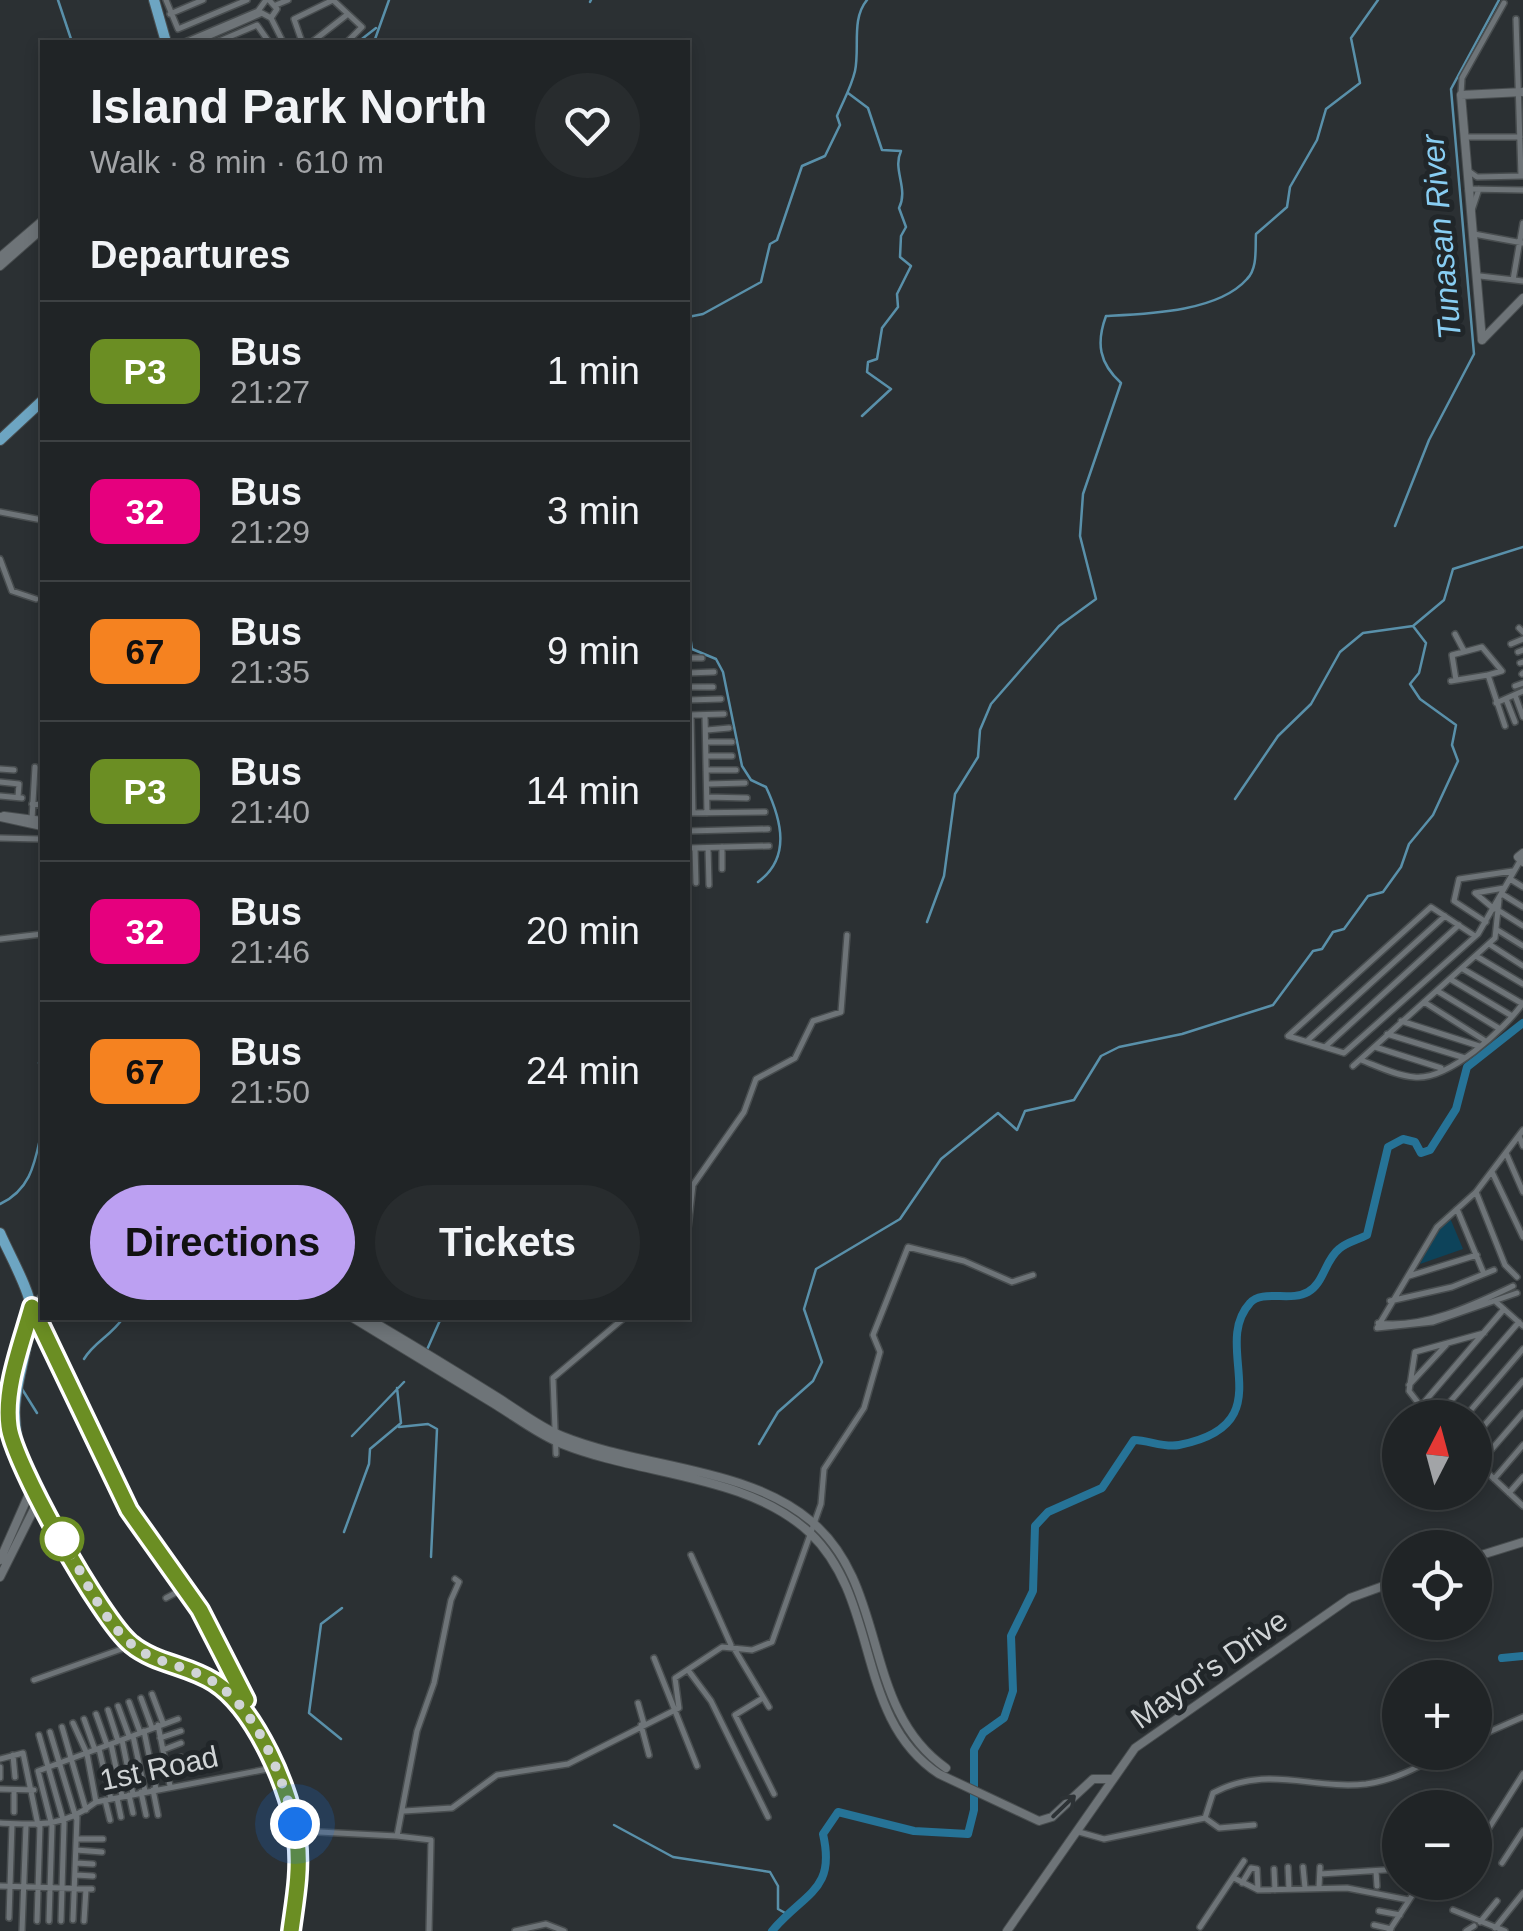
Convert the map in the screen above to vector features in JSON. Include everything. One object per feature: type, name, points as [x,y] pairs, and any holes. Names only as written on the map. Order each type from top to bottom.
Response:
[{"type":"main road","points":[[151,0],[163,40]]},
{"type":"main road","points":[[151,0],[162,40]]},
{"type":"main road","points":[[163,30],[174,40]]},
{"type":"main road","points":[[0,436],[40,400]]},
{"type":"main road","points":[[0,1233],[37,1306],[8,1422],[13,1445],[106,1612],[132,1645],[238,1694],[273,1768],[296,1831],[298,1863],[291,1931]]},
{"type":"street","points":[[166,0],[175,27],[182,29],[246,0]]},
{"type":"street","points":[[170,14],[202,0]]},
{"type":"street","points":[[200,40],[259,13],[266,0],[276,5]]},
{"type":"street","points":[[271,18],[276,5],[288,0]]},
{"type":"street","points":[[301,40],[294,19],[333,0],[362,27],[349,40]]},
{"type":"street","points":[[1504,3],[1462,78],[1462,138],[1480,276],[1482,340],[1523,298]]},
{"type":"street","points":[[259,13],[271,18],[282,40]]},
{"type":"street","points":[[315,40],[348,14]]},
{"type":"street","points":[[1466,168],[1477,177],[1522,176],[1522,92],[1516,19]]},
{"type":"street","points":[[223,40],[257,25],[265,40]]},
{"type":"street","points":[[190,40],[224,28]]},
{"type":"street","points":[[1461,95],[1522,92]]},
{"type":"street","points":[[1462,138],[1522,137]]},
{"type":"street","points":[[1468,189],[1523,190]]},
{"type":"street","points":[[1472,213],[1479,189]]},
{"type":"street","points":[[4,256],[40,223]]},
{"type":"street","points":[[1513,280],[1523,223]]},
{"type":"street","points":[[4,256],[40,231]]},
{"type":"street","points":[[1474,234],[1521,242]]},
{"type":"street","points":[[1480,276],[1523,281]]},
{"type":"street","points":[[0,512],[40,520]]},
{"type":"street","points":[[0,559],[12,591],[36,599]]},
{"type":"street","points":[[1511,644],[1522,633]]},
{"type":"street","points":[[1454,634],[1464,651]]},
{"type":"street","points":[[1482,647],[1502,672],[1488,675],[1454,681],[1452,655],[1482,647]]},
{"type":"street","points":[[690,658],[702,658]]},
{"type":"street","points":[[690,673],[714,672]]},
{"type":"street","points":[[1488,675],[1504,726]]},
{"type":"street","points":[[1515,686],[1523,683]]},
{"type":"street","points":[[690,687],[712,687]]},
{"type":"street","points":[[1496,703],[1523,691]]},
{"type":"street","points":[[1515,695],[1523,717]]},
{"type":"street","points":[[690,700],[721,699]]},
{"type":"street","points":[[1506,699],[1515,722]]},
{"type":"street","points":[[705,714],[707,813]]},
{"type":"street","points":[[690,715],[724,714]]},
{"type":"street","points":[[706,730],[729,728]]},
{"type":"street","points":[[706,742],[732,742]]},
{"type":"street","points":[[706,756],[732,756]]},
{"type":"street","points":[[35,767],[32,820],[40,823]]},
{"type":"street","points":[[0,768],[14,770]]},
{"type":"street","points":[[706,770],[736,770]]},
{"type":"street","points":[[0,782],[19,784],[20,797],[0,796]]},
{"type":"street","points":[[707,784],[745,783]]},
{"type":"street","points":[[33,786],[40,786]]},
{"type":"street","points":[[707,798],[748,798]]},
{"type":"street","points":[[32,804],[40,805]]},
{"type":"street","points":[[690,813],[764,812]]},
{"type":"street","points":[[690,831],[768,830]]},
{"type":"street","points":[[0,838],[40,839]]},
{"type":"street","points":[[696,883],[691,848],[769,846]]},
{"type":"street","points":[[722,847],[722,869]]},
{"type":"street","points":[[708,848],[709,886]]},
{"type":"street","points":[[1352,1066],[1489,944],[1498,932],[1497,910],[1502,894],[1520,863]]},
{"type":"street","points":[[1486,922],[1454,901],[1458,879],[1520,863]]},
{"type":"street","points":[[1510,879],[1523,887]]},
{"type":"street","points":[[1523,907],[1502,894],[1474,893],[1523,926]]},
{"type":"street","points":[[1475,936],[1431,906],[1288,1036],[1344,1053],[1475,936],[1497,910]]},
{"type":"street","points":[[1306,1041],[1445,916]]},
{"type":"street","points":[[1325,1047],[1460,925]]},
{"type":"street","points":[[1498,932],[1523,946]]},
{"type":"street","points":[[0,939],[40,934]]},
{"type":"street","points":[[690,1219],[700,1172],[744,1112],[756,1079],[796,1058],[813,1021],[841,1012],[847,935]]},
{"type":"street","points":[[1489,944],[1523,966]]},
{"type":"street","points":[[1476,956],[1523,984]]},
{"type":"street","points":[[1360,1060],[1417,1078],[1466,1058],[1500,1029],[1523,1003],[1463,968]]},
{"type":"street","points":[[1450,980],[1513,1017]]},
{"type":"street","points":[[1438,991],[1500,1029]]},
{"type":"street","points":[[1424,1002],[1482,1043]]},
{"type":"street","points":[[1401,1021],[1482,1043]]},
{"type":"street","points":[[1446,1035],[1454,1021]]},
{"type":"street","points":[[1387,1034],[1466,1058]]},
{"type":"street","points":[[1374,1047],[1444,1069]]},
{"type":"street","points":[[1521,1133],[1523,1146]]},
{"type":"street","points":[[1476,1192],[1505,1266],[1520,1275],[1518,1292],[1411,1322],[1378,1323],[1406,1276],[1427,1251],[1437,1228],[1476,1192],[1521,1133]]},
{"type":"street","points":[[1506,1153],[1523,1192]]},
{"type":"street","points":[[1492,1172],[1522,1232]]},
{"type":"street","points":[[1457,1209],[1484,1274]]},
{"type":"street","points":[[404,1812],[452,1808],[497,1775],[568,1764],[642,1724],[674,1712],[680,1703],[675,1680],[688,1670],[732,1646],[752,1650],[772,1642],[796,1586],[821,1504],[824,1469],[864,1408],[880,1352],[873,1335],[908,1247],[964,1261],[1008,1280],[1033,1275]]},
{"type":"street","points":[[1406,1276],[1476,1255]]},
{"type":"street","points":[[1390,1301],[1417,1297],[1494,1270]]},
{"type":"street","points":[[1450,1400],[1521,1324],[1493,1298]]},
{"type":"street","points":[[1426,1400],[1504,1310]]},
{"type":"street","points":[[43,1320],[120,1493],[186,1588],[238,1694]]},
{"type":"street","points":[[358,1320],[558,1439],[643,1470],[754,1495],[811,1527],[851,1580],[891,1702],[911,1737],[942,1771],[1012,1811],[1044,1821],[1093,1779],[1111,1780]]},
{"type":"street","points":[[371,1320],[413,1350]]},
{"type":"street","points":[[556,1454],[553,1378],[622,1320]]},
{"type":"street","points":[[1414,1400],[1409,1385],[1415,1352],[1484,1334]]},
{"type":"street","points":[[1409,1385],[1447,1344]]},
{"type":"street","points":[[1479,1400],[1523,1349]]},
{"type":"street","points":[[1492,1417],[1523,1382]]},
{"type":"street","points":[[1492,1446],[1523,1413]]},
{"type":"street","points":[[1523,1445],[1494,1478],[1523,1506]]},
{"type":"street","points":[[1509,1493],[1523,1477]]},
{"type":"street","points":[[0,1560],[33,1485]]},
{"type":"street","points":[[0,1577],[40,1497]]},
{"type":"street","points":[[1492,1552],[1523,1542]]},
{"type":"street","points":[[691,1555],[732,1646],[769,1707]]},
{"type":"street","points":[[397,1836],[414,1745],[434,1683],[458,1582],[455,1579]]},
{"type":"street","name":"Mayor's Drive","points":[[1006,1931],[1079,1832],[1111,1780],[1146,1739],[1350,1598],[1382,1586]]},
{"type":"street","points":[[166,1598],[186,1588]]},
{"type":"street","points":[[34,1680],[132,1645]]},
{"type":"street","points":[[654,1658],[697,1766]]},
{"type":"street","points":[[688,1670],[711,1702],[768,1817]]},
{"type":"street","points":[[152,1694],[170,1786]]},
{"type":"street","points":[[141,1698],[158,1725]]},
{"type":"street","points":[[763,1698],[736,1717],[774,1794]]},
{"type":"street","points":[[130,1702],[137,1734],[133,1813]]},
{"type":"street","points":[[638,1703],[649,1754]]},
{"type":"street","points":[[118,1706],[137,1734],[131,1794],[121,1817]]},
{"type":"street","points":[[108,1710],[131,1794],[158,1815]]},
{"type":"street","points":[[96,1714],[114,1742],[131,1794]]},
{"type":"street","points":[[1492,1731],[1523,1718]]},
{"type":"street","points":[[84,1719],[97,1749],[146,1815]]},
{"type":"street","points":[[49,1921],[52,1826],[38,1771],[178,1719]]},
{"type":"street","points":[[73,1723],[87,1754],[96,1802]]},
{"type":"street","points":[[62,1727],[74,1758],[86,1811]]},
{"type":"street","points":[[160,1738],[181,1730]]},
{"type":"street","points":[[50,1732],[76,1818],[73,1920]]},
{"type":"street","points":[[39,1736],[64,1823],[61,1921]]},
{"type":"street","points":[[163,1750],[181,1744]]},
{"type":"street","points":[[0,1759],[23,1753],[34,1790],[39,1825],[37,1921]]},
{"type":"street","points":[[13,1755],[15,1777]]},
{"type":"street","points":[[165,1762],[181,1757]]},
{"type":"street","points":[[0,1767],[0,1778]]},
{"type":"street","name":"1st Road","points":[[0,1823],[52,1826],[76,1818],[96,1802],[273,1768]]},
{"type":"street","points":[[1205,1818],[1213,1792],[1235,1782],[1290,1776],[1365,1784],[1412,1770]]},
{"type":"street","points":[[1492,1823],[1523,1774]]},
{"type":"street","points":[[0,1790],[34,1790]]},
{"type":"street","points":[[14,1790],[14,1812]]},
{"type":"street","points":[[110,1820],[131,1794]]},
{"type":"street","points":[[1079,1832],[1104,1839],[1205,1818],[1219,1828],[1254,1825]]},
{"type":"street","points":[[9,1918],[12,1824]]},
{"type":"street","points":[[22,1931],[26,1824]]},
{"type":"street","points":[[296,1831],[431,1840],[429,1931]]},
{"type":"street","points":[[1502,1863],[1523,1831]]},
{"type":"street","points":[[76,1839],[103,1840]]},
{"type":"street","points":[[76,1850],[102,1852]]},
{"type":"street","points":[[1200,1927],[1244,1861]]},
{"type":"street","points":[[76,1863],[94,1864]]},
{"type":"street","points":[[1303,1867],[1305,1888]]},
{"type":"street","points":[[1242,1883],[1251,1868],[1257,1869],[1258,1890]]},
{"type":"street","points":[[1288,1868],[1289,1890]]},
{"type":"street","points":[[1274,1869],[1275,1890]]},
{"type":"street","points":[[1319,1887],[1320,1870],[1382,1870]]},
{"type":"street","points":[[1376,1870],[1377,1886]]},
{"type":"street","points":[[1346,1872],[1347,1888]]},
{"type":"street","points":[[1362,1872],[1362,1882]]},
{"type":"street","points":[[76,1875],[93,1876]]},
{"type":"street","points":[[1234,1878],[1258,1890],[1347,1888],[1382,1895]]},
{"type":"street","points":[[0,1886],[89,1889],[84,1921]]},
{"type":"street","points":[[1495,1928],[1523,1893]]},
{"type":"street","points":[[1374,1926],[1390,1930],[1409,1900]]},
{"type":"street","points":[[1474,1927],[1497,1901]]},
{"type":"street","points":[[1452,1910],[1474,1927],[1504,1931]]},
{"type":"street","points":[[1378,1911],[1400,1915]]},
{"type":"street","points":[[514,1931],[546,1924],[564,1931]]},
{"type":"shaded area","points":[[1450,1218],[1463,1249],[1420,1264],[1438,1229]]},
{"type":"waterway","points":[[58,0],[71,40]]},
{"type":"waterway","points":[[375,40],[389,0]]},
{"type":"waterway","points":[[690,317],[703,314],[761,282],[770,244],[777,240],[802,166],[825,156],[840,125],[837,116],[855,71],[857,25],[867,0]]},
{"type":"waterway","points":[[927,922],[944,876],[955,794],[978,757],[980,730],[991,704],[1059,626],[1096,599],[1080,536],[1083,494],[1121,383],[1108,368],[1102,352],[1106,316],[1200,305],[1234,290],[1247,279],[1254,264],[1256,234],[1287,207],[1290,187],[1317,140],[1326,109],[1360,83],[1351,38],[1378,0]]},
{"type":"waterway","name":"Tunasan River","points":[[1395,526],[1429,440],[1474,354],[1451,89],[1499,0]]},
{"type":"waterway","points":[[361,40],[376,28]]},
{"type":"waterway","points":[[848,93],[868,108],[882,150],[901,151],[899,208],[906,227],[901,236],[900,257],[911,266],[897,294],[898,307],[882,328],[877,359],[868,362],[867,372],[891,389],[862,416]]},
{"type":"waterway","points":[[1235,799],[1278,736],[1311,704],[1340,652],[1363,633],[1413,626],[1444,600],[1453,569],[1523,547]]},
{"type":"waterway","points":[[759,1444],[778,1412],[813,1381],[822,1362],[804,1309],[816,1269],[900,1219],[941,1159],[998,1113],[1017,1130],[1025,1111],[1074,1100],[1101,1056],[1119,1047],[1182,1034],[1273,1005],[1313,951],[1322,949],[1333,932],[1344,929],[1368,896],[1383,892],[1401,867],[1409,844],[1433,815],[1458,761],[1452,745],[1456,725],[1420,699],[1410,684],[1419,673],[1426,643],[1413,626]]},
{"type":"waterway","points":[[690,636],[692,649],[716,659],[723,672],[742,766],[751,780],[766,787],[776,813],[779,850],[775,862],[758,882]]},
{"type":"waterway","points":[[772,1931],[821,1879],[826,1853],[823,1834],[838,1812],[914,1831],[968,1834],[974,1810],[974,1750],[983,1733],[1004,1718],[1013,1691],[1011,1636],[1033,1591],[1035,1526],[1048,1512],[1102,1488],[1134,1440],[1179,1445],[1211,1435],[1229,1420],[1238,1403],[1240,1321],[1250,1303],[1262,1297],[1308,1292],[1339,1249],[1367,1235],[1388,1147],[1403,1139],[1415,1142],[1421,1153],[1430,1150],[1456,1109],[1467,1067],[1523,1023]]},
{"type":"waterway","points":[[40,1060],[40,1064]]},
{"type":"waterway","points":[[0,1204],[26,1182],[40,1138]]},
{"type":"waterway","points":[[84,1359],[121,1320]]},
{"type":"waterway","points":[[426,1352],[440,1320]]},
{"type":"waterway","points":[[352,1436],[404,1382]]},
{"type":"waterway","points":[[344,1532],[369,1464],[370,1449],[401,1423],[397,1388]]},
{"type":"waterway","points":[[22,1389],[37,1413]]},
{"type":"waterway","points":[[399,1427],[428,1424],[437,1429],[431,1557]]},
{"type":"waterway","points":[[341,1739],[309,1713],[321,1624],[342,1608]]},
{"type":"waterway","points":[[1502,1658],[1523,1656]]},
{"type":"waterway","points":[[614,1825],[673,1857],[770,1872],[778,1886],[778,1909],[787,1914]]},
{"type":"bus line","name":"P3","points":[[246,1700],[200,1610],[129,1510],[32,1307],[8,1405],[13,1445],[62,1539],[122,1636],[144,1654],[212,1681],[234,1696],[253,1722],[296,1826],[298,1863],[291,1931]]},
{"type":"route","points":[[62,1539],[114,1626],[128,1642],[144,1654],[203,1676],[236,1700],[253,1722],[295,1824]]}]
